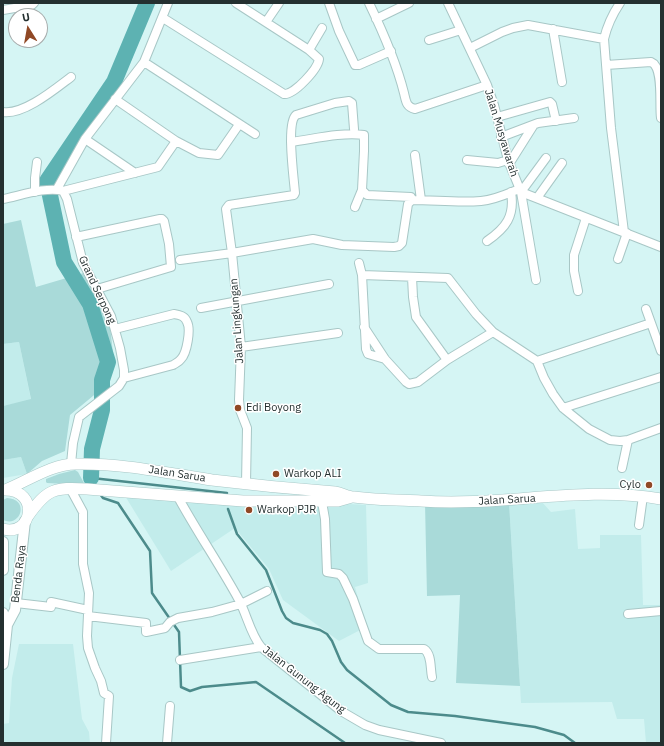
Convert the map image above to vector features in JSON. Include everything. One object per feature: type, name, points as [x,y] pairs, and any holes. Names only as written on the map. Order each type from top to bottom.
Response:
[{"type":"main road","name":"Jalan Sarua","points":[[4,491],[51,469],[74,464],[103,464],[246,484],[321,496],[338,501],[353,497],[423,502],[470,502],[598,493],[643,496],[661,500]]},
{"type":"main road","name":"Jalan Sarua","points":[[27,519],[39,501],[48,494],[61,488],[243,501],[321,496]]},
{"type":"main road","points":[[3,529],[12,530],[17,528],[27,519],[28,505],[22,495],[18,492],[4,491]]},
{"type":"street","points":[[3,10],[32,5],[34,3]]},
{"type":"street","points":[[59,190],[85,139],[144,62],[168,3]]},
{"type":"street","points":[[163,18],[284,94],[291,92],[302,83],[318,64],[319,59],[309,50],[236,3]]},
{"type":"street","points":[[266,22],[279,3]]},
{"type":"street","points":[[329,3],[339,31],[355,65],[359,65],[391,51]]},
{"type":"street","points":[[369,3],[391,51],[401,80],[407,105],[410,108],[415,109],[487,85]]},
{"type":"street","points":[[376,19],[409,3]]},
{"type":"street","name":"Jalan Musyawarah","points":[[448,3],[487,85],[494,105],[501,137],[517,191]]},
{"type":"street","points":[[618,259],[625,233],[611,128],[604,39],[612,15],[620,3]]},
{"type":"street","points":[[470,48],[513,28],[528,25],[604,39]]},
{"type":"street","points":[[309,50],[322,28]]},
{"type":"street","points":[[553,29],[562,82]]},
{"type":"street","points":[[429,40],[461,30]]},
{"type":"street","points":[[144,62],[255,134]]},
{"type":"street","points":[[606,65],[651,62],[655,64],[658,67],[660,76],[661,118]]},
{"type":"street","points":[[3,112],[16,111],[43,98],[71,77]]},
{"type":"street","points":[[115,99],[176,141],[199,153],[218,155],[239,124]]},
{"type":"street","points":[[354,129],[351,102],[335,104],[294,116],[292,118],[290,129],[291,142],[342,135],[364,135],[362,190],[355,207]]},
{"type":"street","points":[[497,117],[550,102],[552,104],[556,121]]},
{"type":"street","points":[[501,137],[532,126],[574,118]]},
{"type":"street","points":[[467,160],[498,163],[509,162],[532,126]]},
{"type":"street","points":[[85,139],[135,172]]},
{"type":"street","points":[[3,199],[36,192],[59,190],[158,167],[176,141]]},
{"type":"street","name":"Jalan Lingkungan","points":[[246,484],[247,428],[240,410],[239,400],[241,347],[232,253],[226,209],[229,205],[294,195],[291,142]]},
{"type":"street","points":[[415,155],[421,200]]},
{"type":"street","points":[[487,241],[509,220],[517,191],[546,158]]},
{"type":"street","points":[[36,192],[35,178],[37,162]]},
{"type":"street","points":[[536,198],[562,163]]},
{"type":"street","name":"Grand Serpong","points":[[59,190],[67,199],[86,272],[97,288],[111,316],[120,348],[124,378]]},
{"type":"street","points":[[362,190],[367,195],[411,197],[412,200],[482,201],[517,191],[661,247]]},
{"type":"street","points":[[517,191],[536,280]]},
{"type":"street","points":[[180,260],[313,239],[342,246],[399,246],[402,243],[408,204],[412,200]]},
{"type":"street","points":[[578,291],[574,271],[574,255],[586,218]]},
{"type":"street","points":[[76,238],[160,219],[164,221],[169,244],[171,267],[97,288]]},
{"type":"street","points":[[359,263],[362,275],[364,327],[385,359],[409,384],[418,382],[447,360],[493,332]]},
{"type":"street","points":[[362,275],[446,278],[450,280],[476,314],[493,332],[538,361],[553,394],[564,408],[589,429],[610,440],[628,440],[661,428]]},
{"type":"street","points":[[412,277],[416,317],[447,360]]},
{"type":"street","points":[[201,308],[329,284]]},
{"type":"street","points":[[646,309],[661,351]]},
{"type":"street","points":[[74,464],[73,443],[79,417],[119,386],[124,378],[173,365],[178,362],[182,358],[187,345],[189,328],[187,321],[182,315],[174,314],[115,329]]},
{"type":"street","points":[[538,361],[651,323]]},
{"type":"street","points":[[241,347],[338,333]]},
{"type":"street","points":[[564,408],[661,377]]},
{"type":"street","points":[[650,432],[661,434]]},
{"type":"street","points":[[622,468],[628,440]]},
{"type":"street","points":[[70,488],[83,512],[83,564],[88,582],[88,648],[104,693],[109,696],[106,743]]},
{"type":"street","name":"Jalan Gunung Agung","points":[[178,496],[241,604],[254,638],[261,647],[341,711],[365,725],[408,740],[442,743]]},
{"type":"street","points":[[321,496],[325,519],[327,572],[339,574],[343,578],[353,598],[368,641],[379,649],[400,648],[426,650],[428,653],[432,677]]},
{"type":"street","points":[[639,525],[643,496]]},
{"type":"street","name":"Benda Raya","points":[[3,664],[7,625],[15,610],[27,519]]},
{"type":"street","name":"Benda Raya","points":[[3,542],[3,570]]},
{"type":"street","points":[[16,603],[51,607],[51,602],[88,613],[146,623],[146,632],[165,628],[170,622],[178,618],[212,612],[241,604],[267,591]]},
{"type":"street","points":[[628,614],[661,611]]},
{"type":"street","name":"Benda Raya","points":[[3,613],[7,625]]},
{"type":"street","points":[[180,660],[261,647]]},
{"type":"street","points":[[167,743],[170,706]]},
{"type":"shaded area","points":[[21,220],[36,287],[87,272],[107,299],[114,362],[99,391],[70,415],[65,451],[42,461],[27,474],[21,457],[3,460],[3,406],[31,399],[19,342],[3,344],[3,224]]},
{"type":"shaded area","points":[[19,342],[31,400],[3,406],[3,344]]},
{"type":"shaded area","points":[[21,457],[27,474],[3,478],[3,460]]},
{"type":"shaded area","points":[[75,470],[78,472],[85,485],[46,482],[46,479]]},
{"type":"shaded area","points":[[122,491],[366,505],[368,583],[355,587],[366,627],[339,641],[283,600],[269,569],[235,528],[171,571]]},
{"type":"shaded area","points":[[7,498],[19,503],[21,508],[18,517],[9,521],[3,520],[3,500]]},
{"type":"shaded area","points":[[541,501],[551,512],[575,509],[578,549],[600,548],[600,535],[641,535],[643,605],[661,605],[661,743],[646,743],[644,719],[617,719],[612,702],[521,703],[509,502]]},
{"type":"shaded area","points":[[509,502],[520,686],[456,683],[460,595],[427,596],[425,503]]},
{"type":"shaded area","points":[[19,644],[73,644],[82,719],[89,732],[90,743],[3,743],[3,724],[9,723],[12,678]]},
{"type":"waterway","points":[[91,478],[92,449],[102,410],[102,380],[108,362],[90,304],[64,262],[47,181],[114,82],[147,3]]},
{"type":"waterway","points":[[91,478],[96,486]]},
{"type":"waterway","points":[[92,478],[227,493]]},
{"type":"waterway","points":[[100,494],[103,498],[118,503],[150,551],[152,593],[179,632],[181,687],[190,691],[202,687],[256,682],[345,743]]},
{"type":"waterway","points":[[228,509],[237,534],[266,570],[286,618],[293,623],[320,630],[327,634],[332,641],[341,662],[347,670],[391,705],[408,712],[455,716],[535,727],[564,735],[575,743]]},
{"type":"place","name":"Edi Boyong","points":[[238,408]]},
{"type":"place","name":"Warkop ALI","points":[[276,474]]},
{"type":"place","name":"Cylo","points":[[649,485]]},
{"type":"place","name":"Warkop PJR","points":[[249,510]]}]
